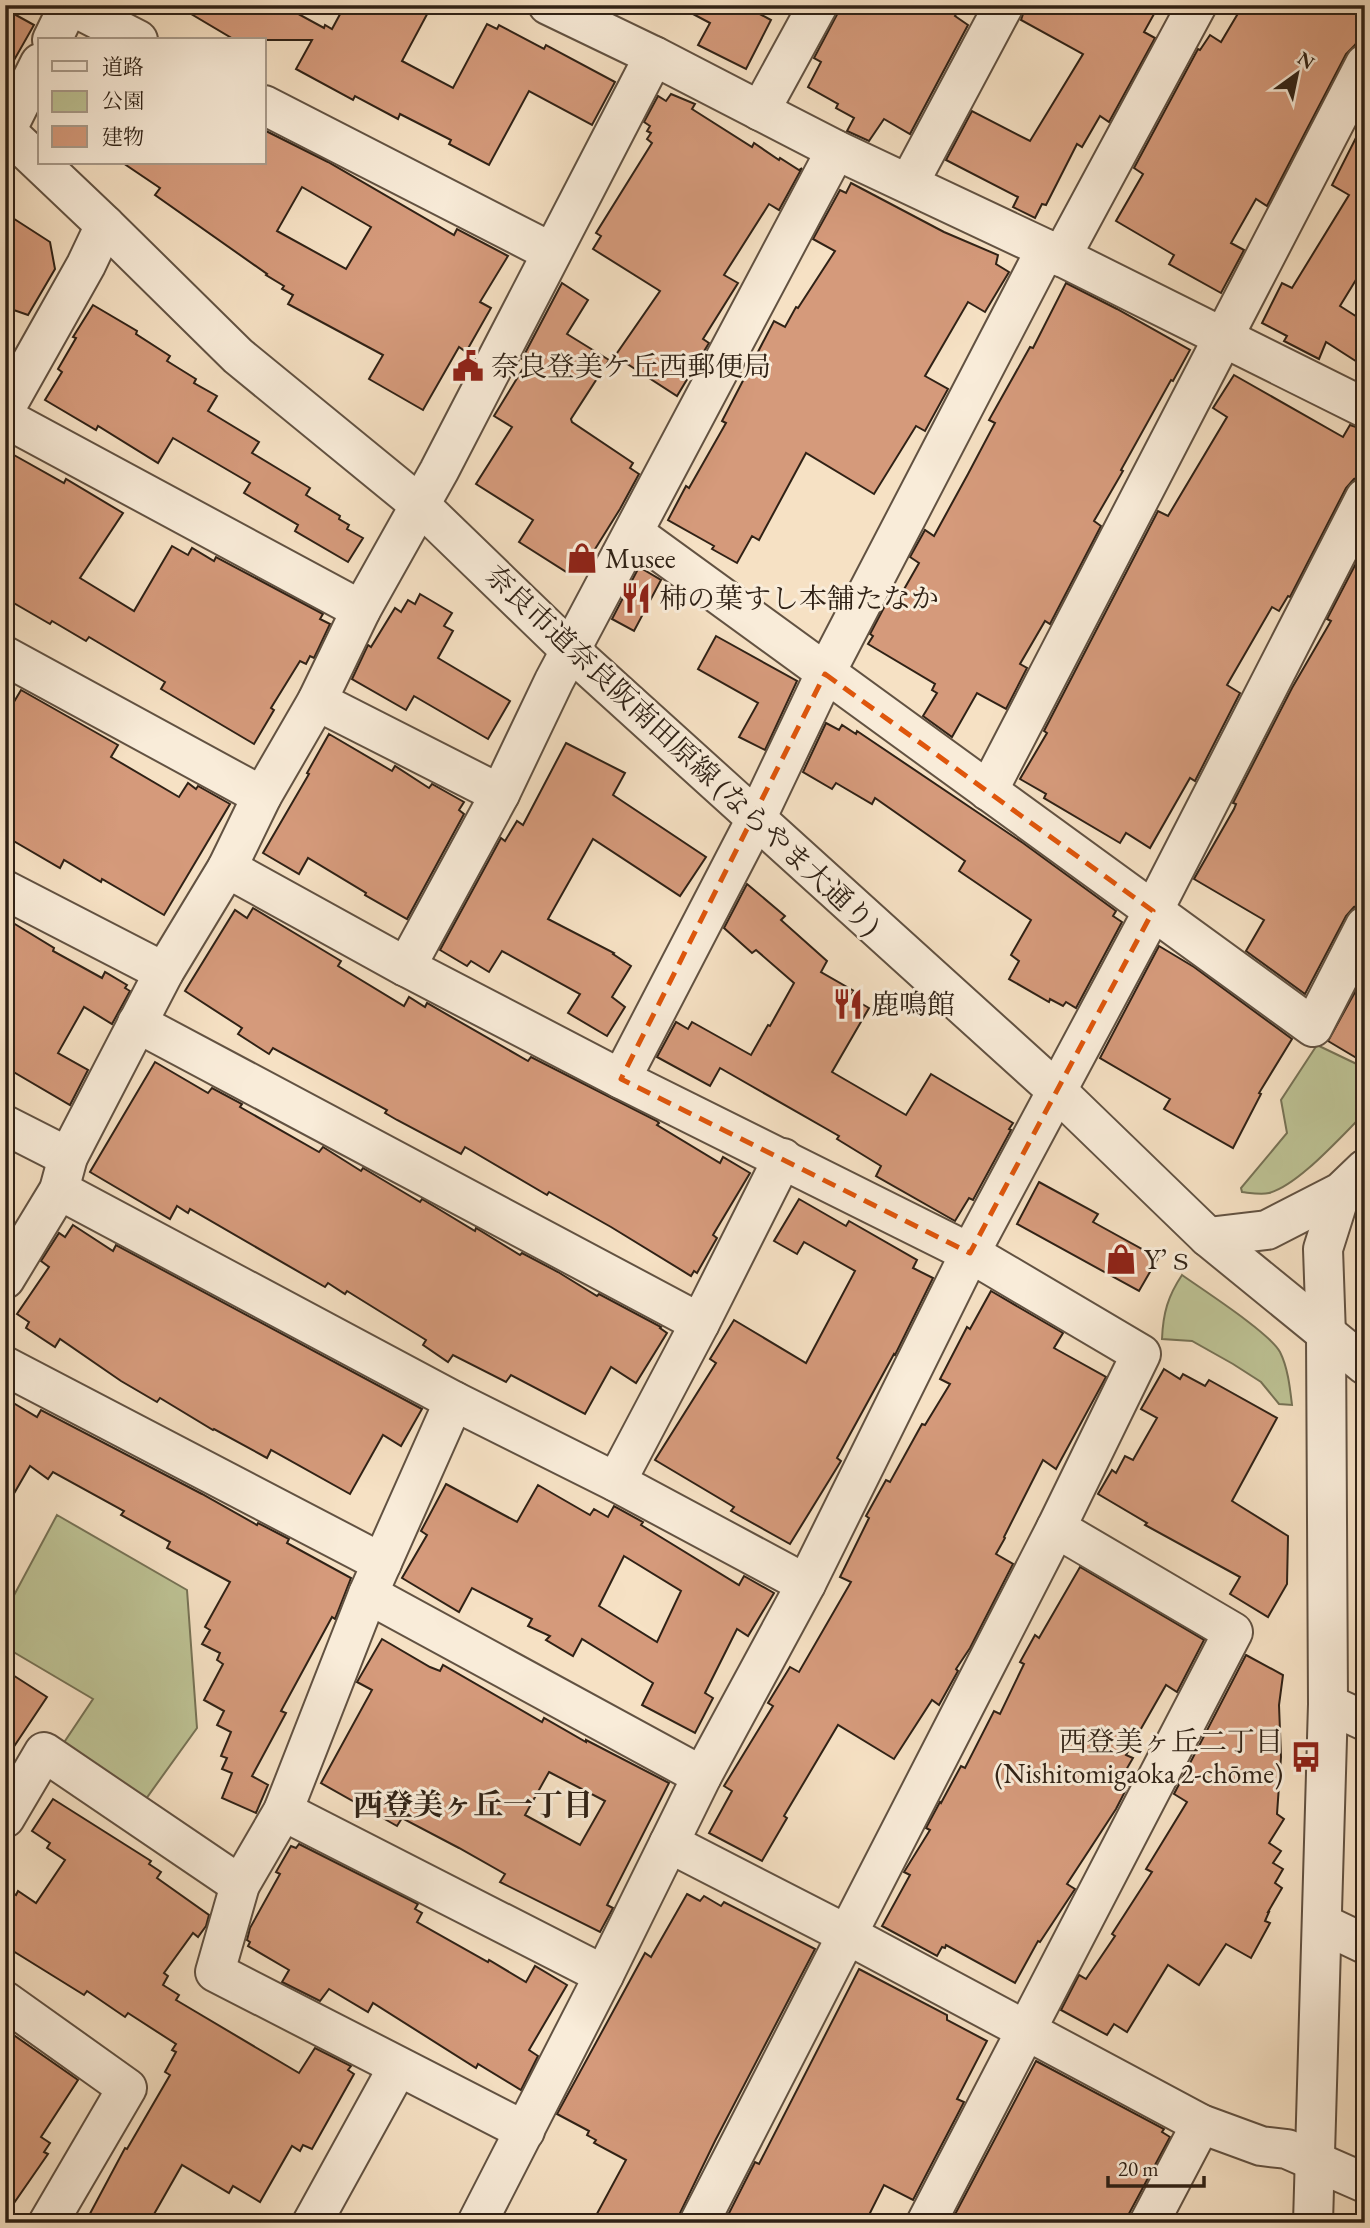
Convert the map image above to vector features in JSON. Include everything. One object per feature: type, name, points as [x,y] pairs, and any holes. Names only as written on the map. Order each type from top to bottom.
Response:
[{"type":"street","points":[[53,38],[69,5],[134,38]]},
{"type":"street","points":[[548,5],[654,56],[836,150],[1054,253],[1365,408]]},
{"type":"street","points":[[760,111],[818,5]]},
{"type":"street","points":[[908,183],[1004,5]]},
{"type":"street","points":[[621,1079],[756,819],[825,674],[1054,253],[1197,5]]},
{"type":"street","points":[[5,1279],[64,1174],[164,972],[227,868],[262,796],[317,701],[361,610],[420,505],[654,56]]},
{"type":"street","points":[[988,791],[1365,64]]},
{"type":"street","points":[[6,131],[38,67]]},
{"type":"street","points":[[266,106],[551,253]]},
{"type":"street","name":"奈良市道奈良阪南田原線 (ならやま大通り)","points":[[6,131],[38,161]]},
{"type":"street","points":[[406,967],[500,794],[554,681],[836,150]]},
{"type":"street","name":"奈良市道奈良阪南田原線 (ならやま大通り)","points":[[41,164],[238,356],[420,505],[571,651],[1057,1091],[1208,1237],[1365,1365]]},
{"type":"street","points":[[5,409],[86,265],[105,225]]},
{"type":"street","points":[[5,418],[361,610]]},
{"type":"street","points":[[477,2223],[702,1776],[806,1584],[970,1253],[1153,911],[1365,498]]},
{"type":"street","points":[[634,533],[1312,1027],[1365,926]]},
{"type":"street","points":[[5,656],[262,796]]},
{"type":"street","points":[[317,701],[500,794]]},
{"type":"street","points":[[227,868],[406,967],[621,1079],[970,1253],[1141,1354],[1056,1528],[699,2223]]},
{"type":"street","points":[[5,890],[164,972]]},
{"type":"street","points":[[137,1023],[700,1323]]},
{"type":"street","points":[[5,1125],[64,1174],[454,1401],[616,1482],[806,1584]]},
{"type":"street","points":[[616,1482],[783,1158]]},
{"type":"street","points":[[1208,1237],[1267,1230],[1353,1180]]},
{"type":"street","points":[[1313,2223],[1328,1704],[1323,1249],[1353,1180]]},
{"type":"street","points":[[5,1366],[375,1578],[702,1776]]},
{"type":"street","points":[[454,1401],[375,1578],[283,1811],[240,1885],[215,1972],[525,2131]]},
{"type":"street","points":[[926,2223],[1233,1632],[1056,1528]]},
{"type":"street","points":[[1328,1704],[1365,1721]]},
{"type":"street","points":[[5,1818],[44,1752],[240,1885]]},
{"type":"street","points":[[283,1811],[604,1975]]},
{"type":"street","points":[[669,1843],[846,1934],[1201,2124],[1261,2146],[1287,2149],[1365,2183]]},
{"type":"street","points":[[1323,1924],[1365,1944]]},
{"type":"street","points":[[5,2001],[127,2088],[48,2223]]},
{"type":"street","points":[[312,2223],[398,2067]]},
{"type":"street","points":[[1149,2223],[1201,2124]]},
{"type":"highlighted area","points":[[825,674],[1153,911],[970,1253],[621,1079]]},
{"type":"green space","points":[[1317,1045],[1365,1068],[1365,1113],[1320,1158],[1281,1188],[1269,1193],[1242,1192],[1241,1188],[1287,1133],[1281,1100]]},
{"type":"green space","points":[[1182,1275],[1250,1323],[1274,1344],[1285,1365],[1292,1405],[1279,1404],[1261,1382],[1192,1341],[1162,1339],[1167,1305]]},
{"type":"green space","points":[[57,1515],[187,1590],[197,1728],[143,1803],[61,1747],[93,1699],[5,1647],[5,1612]]},
{"type":"building","points":[[176,5],[282,5],[324,28],[325,25],[332,29],[345,5],[432,5],[402,61],[453,88],[487,24],[497,29],[499,25],[544,49],[546,45],[615,82],[592,125],[529,91],[489,165],[449,144],[451,140],[400,114],[398,119],[355,96],[353,100],[296,69],[312,40],[232,38]]},
{"type":"building","points":[[676,5],[743,5],[771,20],[746,69],[698,45],[710,23]]},
{"type":"building","points":[[842,5],[962,5],[955,16],[968,25],[910,134],[884,119],[869,141],[847,131],[854,118],[836,108],[838,104],[808,87],[821,62],[814,58]]},
{"type":"building","points":[[1026,5],[1159,5],[1144,32],[1155,38],[1109,122],[1100,116],[1082,147],[1077,144],[1046,205],[1042,204],[1035,218],[1013,207],[1018,197],[946,160],[972,111],[1030,141],[1083,54],[1021,20]]},
{"type":"building","points":[[1243,5],[1365,5],[1365,29],[1346,54],[1267,206],[1256,199],[1231,243],[1244,250],[1221,293],[1169,264],[1174,255],[1116,221],[1143,174],[1134,168],[1198,49],[1200,50],[1210,35],[1221,42]]},
{"type":"building","points":[[5,9],[34,25],[5,76]]},
{"type":"building","points":[[671,94],[695,104],[692,109],[752,147],[754,143],[779,160],[780,158],[799,170],[802,168],[779,210],[769,204],[724,275],[738,283],[703,339],[709,343],[677,396],[615,356],[660,291],[593,249],[601,236],[596,233],[652,143],[647,139],[651,133],[647,131],[650,126],[644,122],[658,96],[666,101]]},
{"type":"building","points":[[1365,120],[1365,265],[1340,306],[1365,322],[1365,367],[1326,342],[1319,359],[1284,341],[1287,336],[1262,323],[1282,283],[1292,288],[1349,195],[1332,185]]},
{"type":"building","points":[[266,131],[328,162],[454,235],[457,229],[508,256],[480,302],[491,308],[466,352],[459,347],[423,410],[369,379],[383,355],[288,304],[293,295],[282,289],[284,286],[155,195],[160,188],[124,164],[266,164]],"holes":[[[302,187],[371,227],[346,269],[277,231]]]},
{"type":"building","points":[[851,183],[944,232],[998,255],[996,264],[1009,272],[985,312],[968,302],[925,376],[948,389],[925,431],[916,426],[874,494],[806,453],[759,540],[752,536],[737,563],[712,549],[714,546],[668,520],[726,423],[722,421],[774,321],[785,327],[835,251],[813,239],[840,190],[846,193]]},
{"type":"building","points":[[5,213],[50,242],[55,269],[28,315],[5,307]]},
{"type":"building","points":[[562,283],[588,300],[567,334],[609,360],[571,419],[572,422],[633,463],[630,468],[639,474],[582,570],[573,565],[568,573],[519,542],[533,520],[476,484],[512,427],[494,416],[527,362],[522,359]]},
{"type":"building","points":[[1066,283],[1190,350],[1094,521],[1101,526],[1050,624],[1045,621],[1020,664],[1027,668],[1006,709],[977,693],[952,737],[923,716],[937,693],[932,690],[935,684],[868,644],[873,636],[870,634],[888,600],[895,605],[919,563],[910,557],[925,530],[934,536],[995,423],[989,420],[1030,347],[1033,348]]},
{"type":"building","points":[[93,305],[137,331],[136,334],[170,356],[167,361],[196,379],[194,383],[217,396],[208,411],[259,442],[252,453],[310,488],[306,495],[340,516],[339,519],[349,525],[347,529],[363,538],[348,562],[295,531],[298,525],[244,493],[250,483],[173,438],[158,463],[98,426],[96,430],[45,400],[62,372],[58,369],[76,338],[73,337]]},
{"type":"building","points":[[1234,375],[1343,437],[1350,425],[1365,430],[1365,476],[1354,479],[1346,488],[1290,597],[1288,596],[1279,611],[1272,607],[1227,685],[1240,693],[1195,781],[1190,778],[1150,848],[1126,833],[1120,843],[1044,798],[1046,794],[1020,779],[1047,733],[1044,731],[1158,511],[1168,516],[1227,417],[1213,408]]},
{"type":"building","points":[[5,450],[64,483],[66,479],[123,513],[80,578],[134,611],[172,546],[188,555],[192,548],[214,561],[216,557],[323,614],[320,619],[330,624],[314,658],[310,656],[306,664],[300,661],[271,708],[274,710],[254,744],[161,689],[165,682],[89,637],[86,641],[5,598]]},
{"type":"building","points":[[1365,546],[1365,904],[1354,907],[1346,916],[1305,994],[1246,951],[1264,920],[1194,879],[1234,809],[1236,804],[1233,803],[1292,688],[1331,621],[1327,619]]},
{"type":"building","points":[[639,567],[661,580],[634,631],[612,619]]},
{"type":"building","points":[[420,594],[452,613],[444,626],[453,631],[438,658],[510,701],[488,739],[414,696],[406,710],[352,679],[368,645],[371,647],[395,608],[401,612],[408,600],[415,604]]},
{"type":"building","points":[[716,636],[797,681],[765,750],[739,737],[758,703],[698,669]]},
{"type":"building","points":[[21,690],[118,745],[111,757],[179,797],[188,783],[230,804],[164,915],[64,860],[60,868],[5,836],[5,717]]},
{"type":"building","points":[[826,723],[839,730],[842,725],[856,734],[857,731],[1023,843],[1116,911],[1113,916],[1122,922],[1076,1008],[1066,1002],[1063,1006],[1050,999],[1049,1002],[1009,979],[1019,961],[1011,955],[1031,920],[959,871],[965,861],[875,798],[872,804],[836,783],[832,789],[803,772]]},
{"type":"building","points":[[329,734],[392,771],[395,766],[429,788],[432,784],[464,802],[459,810],[464,814],[407,919],[308,858],[299,874],[263,853]]},
{"type":"building","points":[[566,743],[625,773],[613,795],[706,857],[680,896],[593,839],[548,919],[614,953],[631,966],[612,997],[625,1007],[607,1036],[568,1013],[580,994],[502,951],[489,972],[471,961],[467,966],[440,950],[501,838],[505,841],[517,821],[523,825]]},
{"type":"building","points":[[747,884],[785,916],[781,920],[827,961],[821,972],[854,991],[850,997],[869,1008],[832,1072],[906,1115],[931,1074],[1013,1123],[973,1200],[969,1198],[955,1221],[876,1176],[881,1166],[837,1139],[839,1136],[720,1068],[710,1086],[657,1057],[676,1022],[688,1029],[692,1022],[751,1055],[794,983],[756,950],[752,953],[724,928]]},
{"type":"building","points":[[253,908],[341,961],[338,966],[404,1006],[409,997],[425,1007],[427,1003],[528,1061],[531,1057],[657,1121],[657,1125],[720,1163],[723,1157],[750,1173],[713,1235],[717,1238],[697,1273],[694,1271],[691,1276],[611,1227],[549,1192],[547,1195],[465,1147],[461,1154],[273,1048],[269,1054],[238,1034],[242,1028],[185,991],[235,910],[247,918]]},
{"type":"building","points":[[5,918],[54,948],[53,951],[102,978],[105,972],[127,985],[125,988],[130,991],[112,1024],[84,1007],[58,1053],[88,1070],[70,1105],[5,1067]]},
{"type":"building","points":[[1159,946],[1194,967],[1292,1039],[1259,1093],[1261,1094],[1233,1148],[1164,1109],[1170,1099],[1100,1058]]},
{"type":"building","points":[[1365,974],[1365,1063],[1328,1041]]},
{"type":"building","points":[[155,1062],[208,1093],[212,1088],[242,1104],[240,1107],[319,1152],[323,1147],[361,1171],[363,1168],[420,1202],[422,1199],[475,1231],[476,1228],[520,1255],[522,1253],[558,1272],[597,1296],[599,1294],[661,1327],[667,1333],[636,1383],[611,1367],[585,1414],[511,1375],[506,1382],[453,1355],[448,1362],[423,1345],[426,1340],[347,1291],[345,1294],[328,1283],[325,1287],[190,1209],[188,1213],[177,1206],[170,1219],[90,1172]]},
{"type":"building","points":[[1039,1182],[1098,1214],[1093,1222],[1158,1258],[1139,1291],[1017,1224]]},
{"type":"building","points":[[799,1199],[846,1226],[849,1221],[917,1260],[913,1268],[933,1278],[895,1355],[837,1458],[841,1461],[790,1544],[731,1511],[734,1507],[655,1460],[716,1363],[710,1359],[734,1320],[806,1363],[855,1271],[804,1242],[797,1254],[774,1241]]},
{"type":"building","points":[[73,1225],[113,1251],[116,1245],[422,1409],[401,1446],[383,1435],[350,1494],[271,1450],[267,1458],[160,1398],[157,1402],[60,1339],[55,1347],[26,1328],[29,1322],[17,1314],[49,1267],[41,1261],[59,1233],[65,1237]]},
{"type":"building","points":[[991,1291],[1063,1333],[1054,1348],[1106,1377],[1056,1469],[1043,1460],[996,1554],[1013,1564],[939,1705],[932,1700],[894,1759],[838,1725],[784,1816],[787,1818],[762,1861],[709,1833],[732,1791],[724,1786],[773,1706],[768,1703],[790,1667],[799,1672],[851,1582],[840,1577],[869,1518],[866,1516],[886,1480],[890,1482],[922,1424],[925,1425],[950,1384],[940,1379],[967,1327],[970,1329]]},
{"type":"building","points":[[1164,1369],[1180,1379],[1183,1374],[1205,1386],[1209,1380],[1277,1418],[1232,1501],[1288,1536],[1287,1584],[1268,1617],[1230,1594],[1240,1577],[1145,1525],[1147,1523],[1098,1494],[1112,1470],[1116,1473],[1125,1456],[1133,1460],[1157,1418],[1141,1409]]},
{"type":"building","points":[[5,1398],[37,1417],[41,1410],[257,1525],[258,1523],[289,1539],[287,1543],[351,1578],[335,1619],[332,1617],[281,1711],[286,1713],[252,1776],[268,1785],[256,1813],[222,1798],[232,1773],[222,1769],[227,1758],[221,1756],[231,1732],[217,1725],[224,1711],[204,1700],[223,1664],[217,1660],[220,1653],[202,1644],[210,1630],[205,1627],[230,1582],[167,1548],[170,1542],[121,1515],[124,1511],[53,1472],[48,1479],[30,1466],[5,1509]]},
{"type":"building","points":[[446,1484],[517,1522],[538,1485],[590,1515],[594,1509],[608,1517],[614,1506],[739,1585],[744,1576],[774,1593],[748,1636],[737,1629],[705,1693],[713,1698],[695,1733],[642,1705],[653,1683],[582,1639],[573,1656],[546,1640],[550,1636],[528,1626],[532,1619],[472,1588],[459,1612],[402,1578],[427,1535],[421,1531]],"holes":[[[624,1556],[681,1591],[657,1642],[599,1606]]]},
{"type":"building","points":[[1080,1567],[1204,1640],[1177,1692],[1166,1685],[1126,1755],[1133,1758],[1126,1770],[1134,1774],[1116,1809],[1067,1884],[1075,1889],[1040,1942],[1038,1941],[1015,1983],[946,1945],[937,1956],[882,1926],[910,1875],[904,1872],[930,1830],[926,1828],[940,1802],[961,1766],[965,1768],[994,1711],[1000,1714],[1024,1664],[1020,1662],[1035,1635],[1039,1638]]},
{"type":"building","points":[[382,1639],[430,1667],[440,1671],[443,1665],[542,1722],[544,1718],[669,1783],[607,1905],[613,1908],[600,1932],[500,1882],[505,1874],[459,1848],[402,1818],[397,1826],[321,1783],[372,1690],[357,1682]],"holes":[[[549,1772],[605,1801],[580,1845],[525,1815]]]},
{"type":"building","points":[[1246,1655],[1283,1675],[1279,1705],[1281,1757],[1277,1814],[1284,1819],[1269,1843],[1281,1851],[1273,1863],[1283,1869],[1275,1883],[1282,1888],[1265,1921],[1270,1923],[1251,1958],[1226,1944],[1199,1985],[1168,1965],[1127,2032],[1114,2024],[1107,2035],[1061,2010],[1079,1975],[1086,1979],[1115,1936],[1112,1934],[1152,1872],[1146,1869],[1187,1802],[1174,1794]]},
{"type":"building","points":[[5,1670],[47,1697],[5,1760]]},
{"type":"building","points":[[53,1799],[151,1861],[149,1864],[161,1872],[157,1878],[209,1915],[206,1926],[198,1937],[193,1933],[164,1973],[168,1976],[163,1985],[179,1995],[176,2000],[299,2073],[315,2048],[351,2066],[348,2070],[354,2074],[312,2149],[303,2145],[300,2151],[292,2146],[260,2202],[233,2186],[229,2193],[182,2165],[149,2223],[85,2223],[125,2148],[127,2149],[170,2075],[165,2072],[176,2052],[172,2050],[176,2044],[128,2013],[125,2017],[87,1991],[84,1995],[5,1946],[5,1888],[16,1895],[18,1891],[36,1903],[65,1860],[47,1848],[50,1843],[32,1831]]},
{"type":"building","points":[[299,1844],[418,1904],[415,1909],[422,1913],[417,1922],[526,1982],[535,1966],[567,1985],[529,2050],[538,2056],[521,2090],[478,2064],[476,2068],[373,2003],[368,2012],[329,1989],[320,2001],[282,1982],[289,1970],[248,1946],[250,1928],[280,1874],[276,1872],[291,1846],[296,1848]]},
{"type":"building","points":[[687,1894],[700,1901],[704,1896],[721,1906],[724,1902],[815,1949],[715,2141],[677,2223],[592,2223],[626,2160],[594,2143],[596,2140],[587,2135],[589,2131],[557,2114],[645,1953],[651,1957]]},
{"type":"building","points":[[859,1969],[947,2015],[947,2020],[987,2041],[957,2099],[964,2102],[913,2200],[884,2185],[865,2223],[724,2223],[755,2162],[759,2164]]},
{"type":"building","points":[[5,2029],[78,2080],[41,2137],[50,2143],[44,2152],[48,2154],[5,2216]]},
{"type":"building","points":[[1036,2061],[1164,2129],[1162,2132],[1170,2137],[1124,2223],[958,2223],[952,2220]]},
{"type":"place","name":"奈良登美ケ丘西郵便局","points":[[468,366]]},
{"type":"place","name":"Musee","points":[[582,558]]},
{"type":"place","name":"柿の葉すし本舗たなか","points":[[636,598]]},
{"type":"place","name":"鹿鳴館","points":[[848,1004]]},
{"type":"place","name":"Y’ｓ","points":[[1121,1259]]},
{"type":"place","name":"西登美ヶ丘二丁目 (Nishitomigaoka 2-chōme)","points":[[1306,1757]]},
{"type":"district","name":"西登美ヶ丘一丁目","points":[[473,1805]]}]
